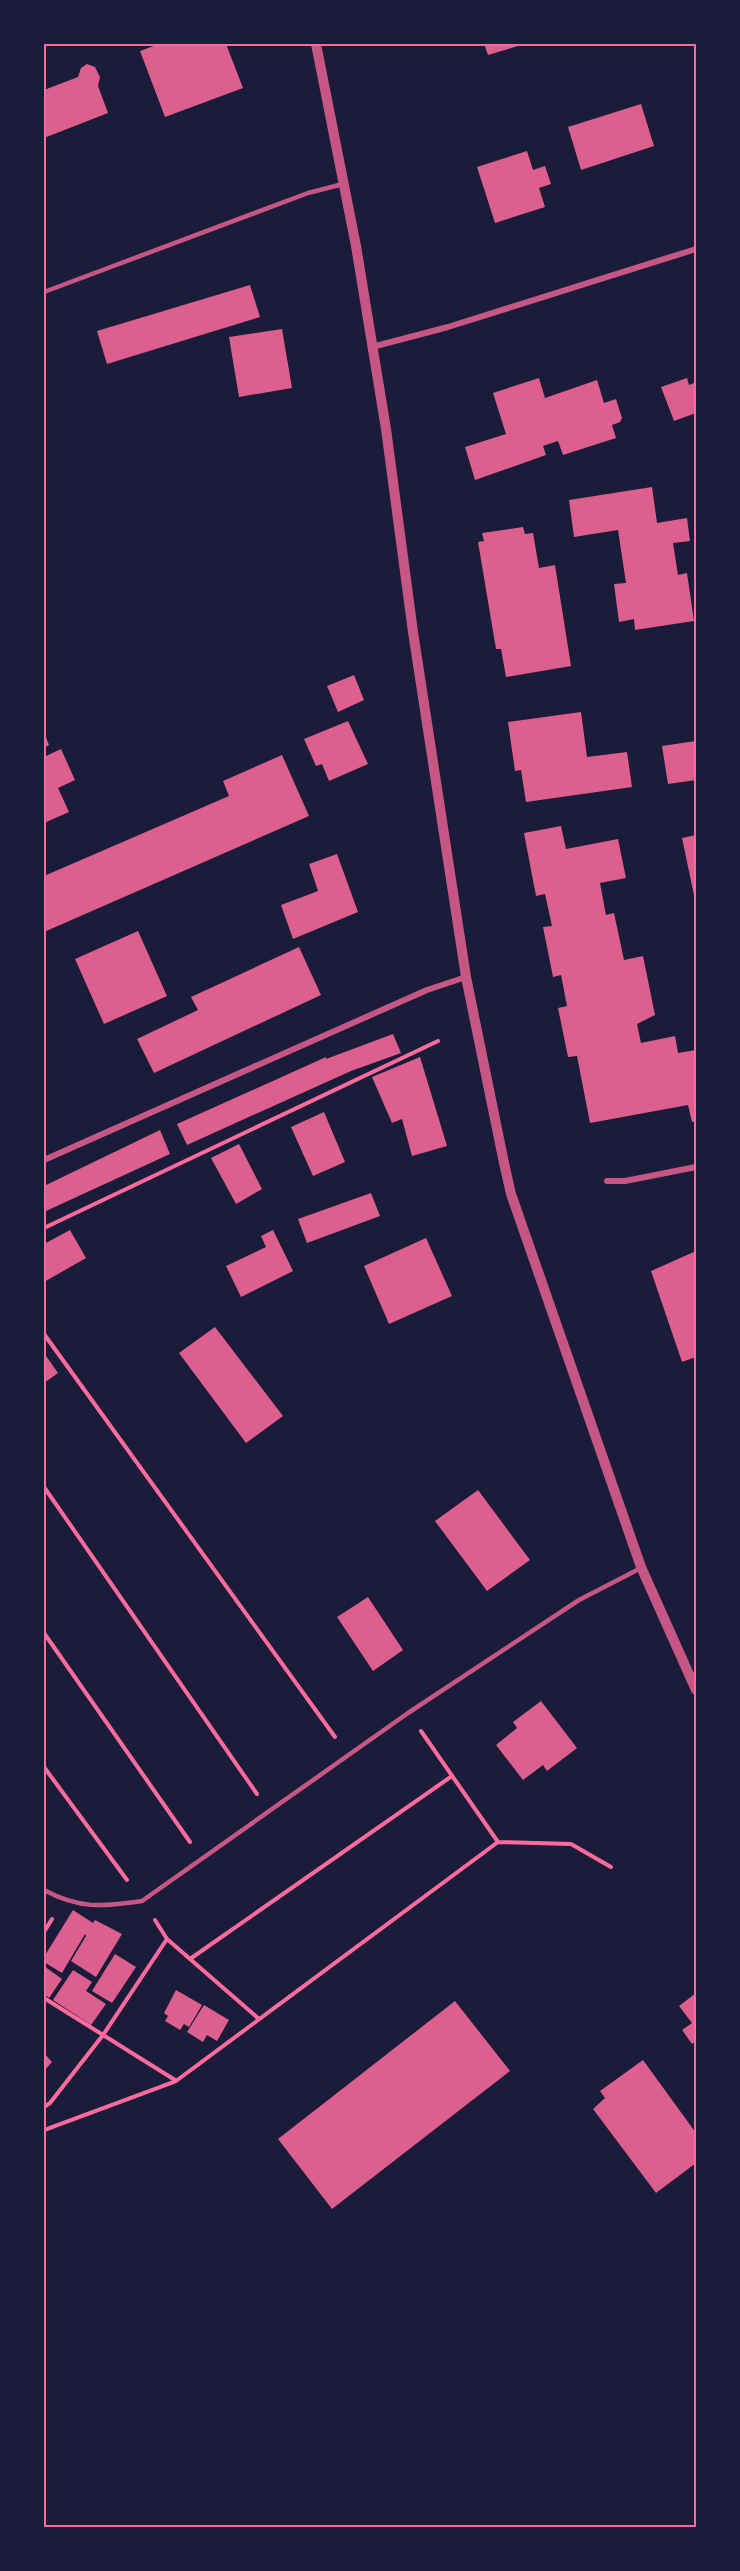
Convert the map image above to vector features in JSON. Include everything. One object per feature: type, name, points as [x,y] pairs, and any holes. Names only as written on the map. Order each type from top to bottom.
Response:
[{"type":"street","points":[[316,44],[344,183],[372,348],[466,977],[511,1194],[641,1567],[696,1690]]},
{"type":"street","points":[[372,348],[448,327],[696,249]]},
{"type":"street","points":[[44,1160],[427,990],[466,977]]},
{"type":"street","points":[[607,1181],[625,1181],[696,1167]]},
{"type":"lane","points":[[44,292],[308,193],[344,183]]},
{"type":"lane","points":[[44,1890],[65,1901],[107,1906],[142,1900],[408,1713],[579,1600],[641,1567]]},
{"type":"path","points":[[44,1228],[438,1041]]},
{"type":"path","points":[[44,1334],[348,1755]]},
{"type":"path","points":[[44,1487],[269,1811]]},
{"type":"path","points":[[44,1633],[202,1860]]},
{"type":"path","points":[[408,1713],[498,1842]]},
{"type":"path","points":[[44,1767],[142,1900],[167,1939],[260,2019]]},
{"type":"path","points":[[190,1959],[452,1776]]},
{"type":"path","points":[[44,2130],[176,2081],[498,1842],[570,1844],[610,1867]]},
{"type":"path","points":[[44,2108],[103,2035],[167,1939]]},
{"type":"path","points":[[44,1998],[176,2081]]},
{"type":"building","points":[[159,44],[226,44],[243,88],[165,117],[140,51]]},
{"type":"building","points":[[484,44],[525,44],[488,55]]},
{"type":"building","points":[[87,64],[95,67],[100,77],[98,86],[108,113],[44,138],[44,90],[78,77],[81,68]]},
{"type":"building","points":[[641,104],[654,146],[581,170],[568,127]]},
{"type":"building","points":[[527,151],[533,170],[545,166],[551,184],[539,188],[545,207],[495,223],[477,167]]},
{"type":"building","points":[[250,285],[260,317],[107,364],[97,331]]},
{"type":"building","points":[[282,329],[292,388],[239,397],[229,337]]},
{"type":"building","points":[[539,378],[545,398],[597,380],[604,403],[616,399],[622,418],[620,422],[612,425],[616,438],[563,455],[558,441],[543,446],[546,455],[475,480],[465,447],[506,434],[493,393]]},
{"type":"building","points":[[687,378],[689,385],[696,382],[696,413],[674,421],[661,387]]},
{"type":"building","points":[[652,487],[657,523],[687,518],[690,541],[673,543],[678,575],[687,573],[694,621],[635,630],[634,619],[619,622],[614,584],[626,583],[618,530],[574,537],[569,500]]},
{"type":"building","points":[[523,527],[525,534],[533,533],[539,568],[555,565],[571,666],[506,677],[501,649],[496,649],[478,542],[484,541],[482,533]]},
{"type":"building","points":[[354,675],[364,700],[338,712],[327,686]]},
{"type":"building","points":[[581,712],[587,757],[627,752],[632,787],[526,802],[521,770],[515,771],[508,722]]},
{"type":"building","points":[[348,721],[368,764],[329,781],[322,764],[316,766],[304,739]]},
{"type":"building","points":[[44,732],[49,745],[44,748]]},
{"type":"building","points":[[696,741],[696,780],[668,784],[662,746]]},
{"type":"building","points":[[61,749],[75,780],[58,788],[69,812],[44,823],[44,757]]},
{"type":"building","points":[[282,755],[309,816],[44,932],[44,876],[229,796],[223,781]]},
{"type":"building","points":[[561,826],[566,849],[618,839],[626,878],[600,883],[606,915],[614,913],[624,960],[643,956],[655,1015],[637,1024],[641,1043],[675,1036],[678,1053],[696,1050],[696,1121],[692,1122],[688,1105],[590,1123],[577,1056],[568,1057],[558,1008],[567,1006],[561,975],[553,977],[543,927],[552,926],[545,894],[536,896],[524,833]]},
{"type":"building","points":[[696,835],[696,900],[695,900],[682,838]]},
{"type":"building","points":[[337,854],[358,912],[293,939],[281,905],[318,891],[309,864]]},
{"type":"building","points":[[138,931],[167,996],[104,1024],[75,959]]},
{"type":"building","points":[[299,947],[321,995],[154,1073],[137,1039],[198,1010],[191,997]]},
{"type":"building","points":[[393,1034],[401,1053],[351,1071],[187,1145],[177,1124],[326,1057],[326,1059]]},
{"type":"building","points":[[420,1057],[447,1146],[412,1156],[402,1119],[392,1123],[372,1077]]},
{"type":"building","points":[[324,1112],[345,1162],[313,1176],[291,1127]]},
{"type":"building","points":[[160,1130],[170,1154],[46,1211],[44,1186]]},
{"type":"building","points":[[239,1144],[262,1189],[236,1204],[211,1158]]},
{"type":"building","points":[[371,1193],[380,1216],[307,1243],[298,1219]]},
{"type":"building","points":[[70,1230],[86,1258],[44,1282],[44,1244]]},
{"type":"building","points":[[273,1230],[293,1271],[241,1297],[226,1266],[266,1247],[261,1236]]},
{"type":"building","points":[[426,1238],[452,1296],[389,1324],[364,1266]]},
{"type":"building","points":[[696,1251],[696,1357],[682,1362],[651,1271]]},
{"type":"building","points":[[215,1327],[283,1416],[246,1443],[179,1353]]},
{"type":"building","points":[[44,1353],[58,1373],[44,1383]]},
{"type":"building","points":[[478,1490],[530,1560],[487,1591],[435,1521]]},
{"type":"building","points":[[368,1597],[403,1650],[373,1671],[337,1617]]},
{"type":"building","points":[[541,1701],[577,1748],[547,1771],[543,1765],[523,1780],[496,1745],[517,1728],[513,1722]]},
{"type":"building","points":[[73,1910],[93,1923],[95,1920],[122,1934],[96,1977],[71,1961],[86,1936],[85,1934],[62,1973],[44,1962],[44,1957]]},
{"type":"building","points":[[115,1954],[136,1967],[112,2003],[92,1991]]},
{"type":"building","points":[[44,1966],[62,1979],[49,1998],[44,1994]]},
{"type":"building","points":[[73,1970],[92,1982],[86,1991],[106,2004],[91,2025],[53,2000]]},
{"type":"building","points":[[176,1990],[202,2005],[189,2027],[184,2024],[180,2030],[165,2021],[168,2016],[164,2013]]},
{"type":"building","points":[[696,1993],[696,2041],[692,2044],[682,2030],[692,2023],[679,2006]]},
{"type":"building","points":[[455,2001],[510,2071],[332,2209],[278,2139]]},
{"type":"building","points":[[204,2005],[229,2020],[217,2041],[207,2035],[203,2042],[187,2032]]},
{"type":"building","points":[[44,2053],[52,2062],[44,2071]]},
{"type":"building","points":[[643,2060],[696,2133],[696,2163],[656,2193],[593,2109],[605,2098],[600,2091]]}]
